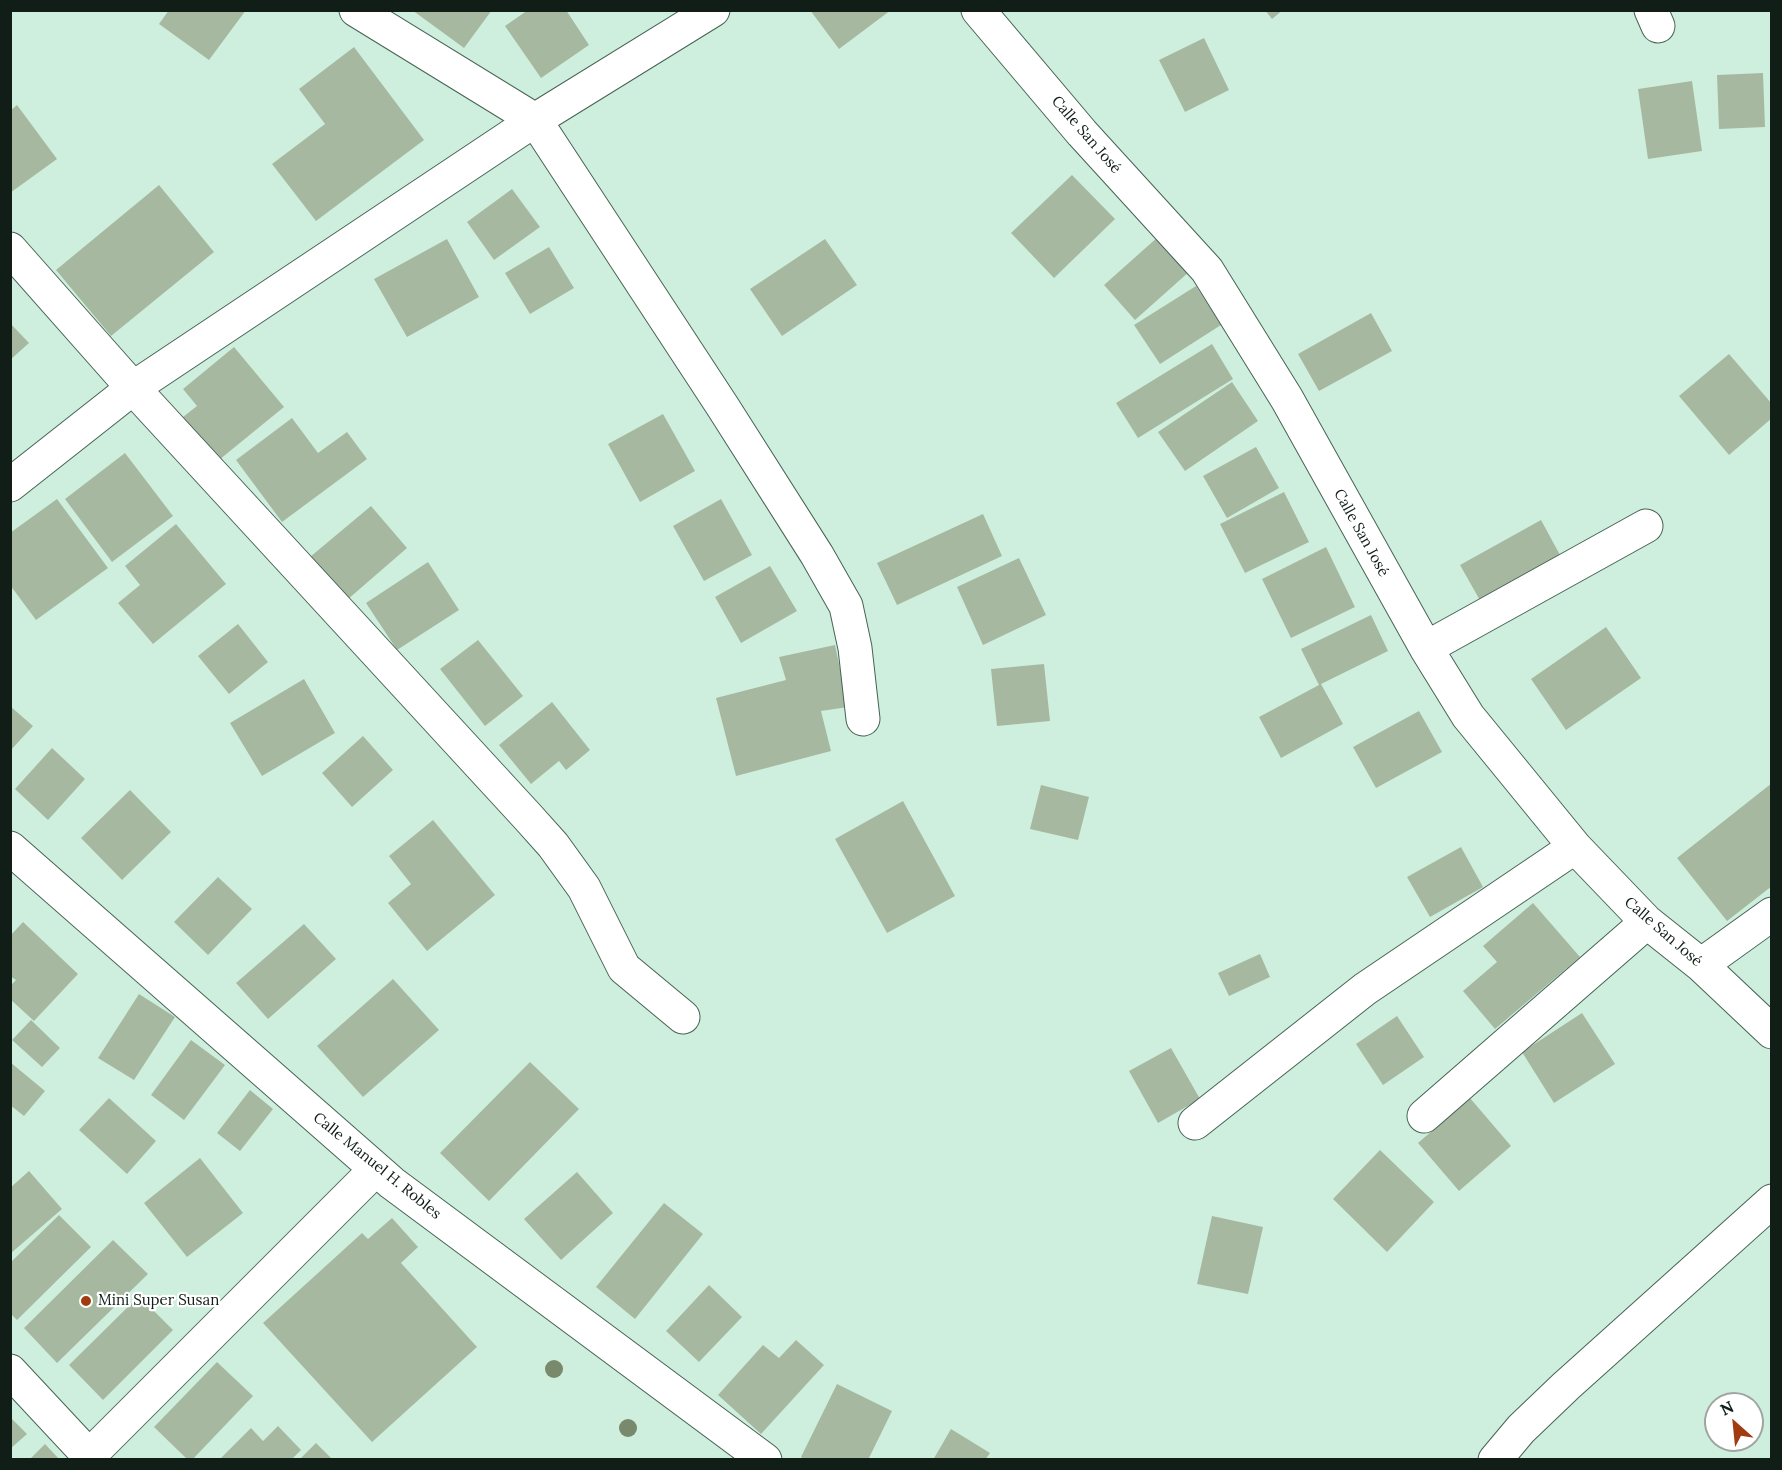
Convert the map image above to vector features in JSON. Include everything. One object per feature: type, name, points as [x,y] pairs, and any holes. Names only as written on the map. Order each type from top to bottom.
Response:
[{"type":"street","points":[[356,10],[535,120],[723,407],[817,555],[846,606],[855,648],[862,719]]},
{"type":"street","points":[[10,485],[133,388],[535,120],[713,10]]},
{"type":"street","name":"Calle San José","points":[[979,11],[1082,133],[1207,270],[1287,399],[1426,648],[1468,716],[1575,847],[1647,922],[1701,965],[1772,1032]]},
{"type":"street","points":[[10,249],[133,388],[540,830],[584,888],[624,968],[683,1017]]},
{"type":"street","points":[[1426,648],[1646,526]]},
{"type":"street","points":[[1195,1123],[1365,989],[1575,847]]},
{"type":"street","name":"Calle Manuel H. Robles","points":[[10,848],[376,1169],[765,1460]]},
{"type":"street","points":[[1701,965],[1772,914]]},
{"type":"street","points":[[1424,1116],[1647,922]]},
{"type":"street","points":[[10,1371],[91,1458],[376,1169]]},
{"type":"street","points":[[1495,1460],[1521,1429],[1566,1386],[1772,1201]]},
{"type":"building","points":[[169,10],[246,10],[209,60],[159,24]]},
{"type":"building","points":[[412,10],[492,10],[464,48]]},
{"type":"building","points":[[528,10],[566,10],[589,45],[541,78],[505,26]]},
{"type":"building","points":[[810,10],[891,10],[839,49]]},
{"type":"building","points":[[1265,10],[1283,10],[1272,19]]},
{"type":"building","points":[[1204,38],[1229,90],[1185,112],[1159,60]]},
{"type":"building","points":[[354,47],[424,140],[316,221],[272,164],[325,124],[299,89]]},
{"type":"building","points":[[1763,73],[1765,127],[1719,129],[1717,75]]},
{"type":"building","points":[[1692,81],[1702,151],[1648,159],[1638,89]]},
{"type":"building","points":[[17,105],[57,159],[10,193],[10,111]]},
{"type":"building","points":[[1072,175],[1115,219],[1054,278],[1011,233]]},
{"type":"building","points":[[159,185],[214,252],[111,336],[56,270]]},
{"type":"building","points":[[512,189],[540,227],[494,260],[467,222]]},
{"type":"building","points":[[1159,236],[1190,271],[1135,320],[1104,285]]},
{"type":"building","points":[[447,239],[479,297],[407,337],[374,279]]},
{"type":"building","points":[[825,239],[857,285],[782,336],[750,289]]},
{"type":"building","points":[[549,247],[574,288],[530,314],[505,273]]},
{"type":"building","points":[[1196,286],[1221,325],[1160,364],[1134,325]]},
{"type":"building","points":[[1371,313],[1392,351],[1319,391],[1298,354]]},
{"type":"building","points":[[10,323],[29,343],[10,360]]},
{"type":"building","points":[[1212,344],[1233,379],[1138,438],[1116,403]]},
{"type":"building","points":[[234,347],[284,407],[219,460],[183,417],[197,406],[183,389]]},
{"type":"building","points":[[1729,354],[1772,404],[1772,418],[1729,455],[1679,396]]},
{"type":"building","points":[[1232,382],[1258,421],[1185,471],[1158,432]]},
{"type":"building","points":[[663,414],[695,471],[640,502],[608,444]]},
{"type":"building","points":[[292,418],[318,453],[347,432],[367,459],[282,522],[236,460]]},
{"type":"building","points":[[1256,447],[1279,488],[1227,518],[1203,476]]},
{"type":"building","points":[[125,453],[173,516],[112,562],[65,499]]},
{"type":"building","points":[[1284,492],[1309,542],[1245,573],[1220,524]]},
{"type":"building","points":[[57,499],[108,568],[36,620],[10,585],[10,533]]},
{"type":"building","points":[[721,499],[752,555],[704,581],[673,526]]},
{"type":"building","points":[[371,506],[407,548],[347,600],[310,557]]},
{"type":"building","points":[[983,514],[1002,556],[897,605],[877,563]]},
{"type":"building","points":[[1541,520],[1566,566],[1486,611],[1460,565]]},
{"type":"building","points":[[176,524],[226,584],[153,644],[118,603],[140,585],[125,566]]},
{"type":"building","points":[[1326,547],[1355,607],[1291,638],[1262,579]]},
{"type":"building","points":[[1019,558],[1046,615],[983,645],[957,587]]},
{"type":"building","points":[[428,562],[459,610],[397,650],[366,603]]},
{"type":"building","points":[[770,566],[797,611],[741,643],[715,597]]},
{"type":"building","points":[[1371,615],[1388,651],[1321,684],[1343,724],[1281,758],[1259,717],[1319,685],[1301,649]]},
{"type":"building","points":[[238,624],[268,662],[229,694],[198,656]]},
{"type":"building","points":[[1606,627],[1641,678],[1566,730],[1531,679]]},
{"type":"building","points":[[478,640],[523,696],[485,726],[440,669]]},
{"type":"building","points":[[835,645],[848,707],[821,711],[831,751],[736,776],[716,698],[786,680],[779,657]]},
{"type":"building","points":[[1044,664],[1050,721],[997,726],[991,669]]},
{"type":"building","points":[[304,679],[335,733],[262,776],[230,723]]},
{"type":"building","points":[[552,702],[590,750],[566,770],[559,761],[531,784],[499,745]]},
{"type":"building","points":[[10,706],[33,726],[10,751]]},
{"type":"building","points":[[1419,711],[1442,752],[1376,788],[1353,747]]},
{"type":"building","points":[[363,736],[393,770],[352,807],[322,773]]},
{"type":"building","points":[[52,748],[85,779],[48,820],[15,789]]},
{"type":"building","points":[[1772,783],[1772,886],[1727,921],[1677,858]]},
{"type":"building","points":[[1041,785],[1089,797],[1078,840],[1030,829]]},
{"type":"building","points":[[130,790],[171,832],[122,880],[81,838]]},
{"type":"building","points":[[903,801],[955,896],[887,933],[835,839]]},
{"type":"building","points":[[433,820],[495,895],[427,951],[388,903],[411,884],[389,856]]},
{"type":"building","points":[[1461,847],[1483,887],[1430,917],[1407,877]]},
{"type":"building","points":[[218,877],[252,909],[208,955],[174,922]]},
{"type":"building","points":[[1533,903],[1580,957],[1495,1029],[1463,991],[1497,962],[1483,946]]},
{"type":"building","points":[[23,922],[78,974],[34,1021],[10,999],[10,986],[16,980],[10,976],[10,936]]},
{"type":"building","points":[[304,924],[336,959],[268,1019],[236,983]]},
{"type":"building","points":[[1260,954],[1270,977],[1229,996],[1218,973]]},
{"type":"building","points":[[393,979],[439,1030],[363,1097],[317,1046]]},
{"type":"building","points":[[139,994],[175,1017],[134,1080],[98,1058]]},
{"type":"building","points":[[1582,1013],[1615,1064],[1554,1103],[1522,1052]]},
{"type":"building","points":[[1397,1016],[1424,1057],[1383,1085],[1356,1044]]},
{"type":"building","points":[[31,1020],[60,1048],[42,1067],[12,1040]]},
{"type":"building","points":[[191,1040],[225,1065],[184,1120],[151,1095]]},
{"type":"building","points":[[1171,1048],[1200,1099],[1158,1123],[1129,1071]]},
{"type":"building","points":[[10,1062],[45,1091],[24,1116],[10,1105]]},
{"type":"building","points":[[530,1062],[579,1109],[489,1201],[440,1153]]},
{"type":"building","points":[[250,1090],[273,1109],[240,1151],[217,1133]]},
{"type":"building","points":[[109,1098],[156,1141],[127,1174],[79,1130]]},
{"type":"building","points":[[1470,1098],[1511,1146],[1459,1191],[1418,1143]]},
{"type":"building","points":[[1380,1150],[1434,1202],[1387,1252],[1333,1199]]},
{"type":"building","points":[[200,1158],[243,1213],[187,1257],[144,1203]]},
{"type":"building","points":[[29,1171],[62,1209],[10,1254],[10,1188]]},
{"type":"building","points":[[577,1172],[613,1213],[561,1260],[524,1219]]},
{"type":"building","points":[[664,1203],[703,1234],[635,1319],[596,1287]]},
{"type":"building","points":[[59,1215],[91,1247],[17,1320],[10,1313],[10,1263]]},
{"type":"building","points":[[1212,1216],[1263,1227],[1248,1294],[1197,1284]]},
{"type":"building","points":[[392,1218],[418,1247],[401,1263],[477,1347],[372,1442],[263,1323],[362,1233],[368,1239]]},
{"type":"building","name":"Mini Super Susan","points":[[113,1240],[148,1274],[57,1363],[24,1328]]},
{"type":"building","points":[[709,1285],[742,1317],[699,1362],[666,1331]]},
{"type":"building","points":[[139,1296],[173,1330],[103,1400],[69,1365]]},
{"type":"building","points":[[796,1340],[824,1365],[761,1434],[718,1395],[763,1345],[779,1358]]},
{"type":"building","points":[[217,1362],[253,1396],[192,1460],[188,1460],[154,1427]]},
{"type":"building","points":[[837,1384],[892,1411],[868,1460],[805,1460],[801,1457]]},
{"type":"building","points":[[10,1417],[27,1434],[10,1449]]},
{"type":"building","points":[[278,1426],[301,1450],[291,1460],[219,1460],[251,1428],[263,1441]]},
{"type":"building","points":[[951,1429],[990,1453],[985,1460],[933,1460]]},
{"type":"building","points":[[316,1443],[333,1460],[299,1460]]},
{"type":"building","points":[[45,1444],[60,1460],[29,1460]]},
{"type":"place","name":"Mini Super Susan","points":[[86,1301]]}]
